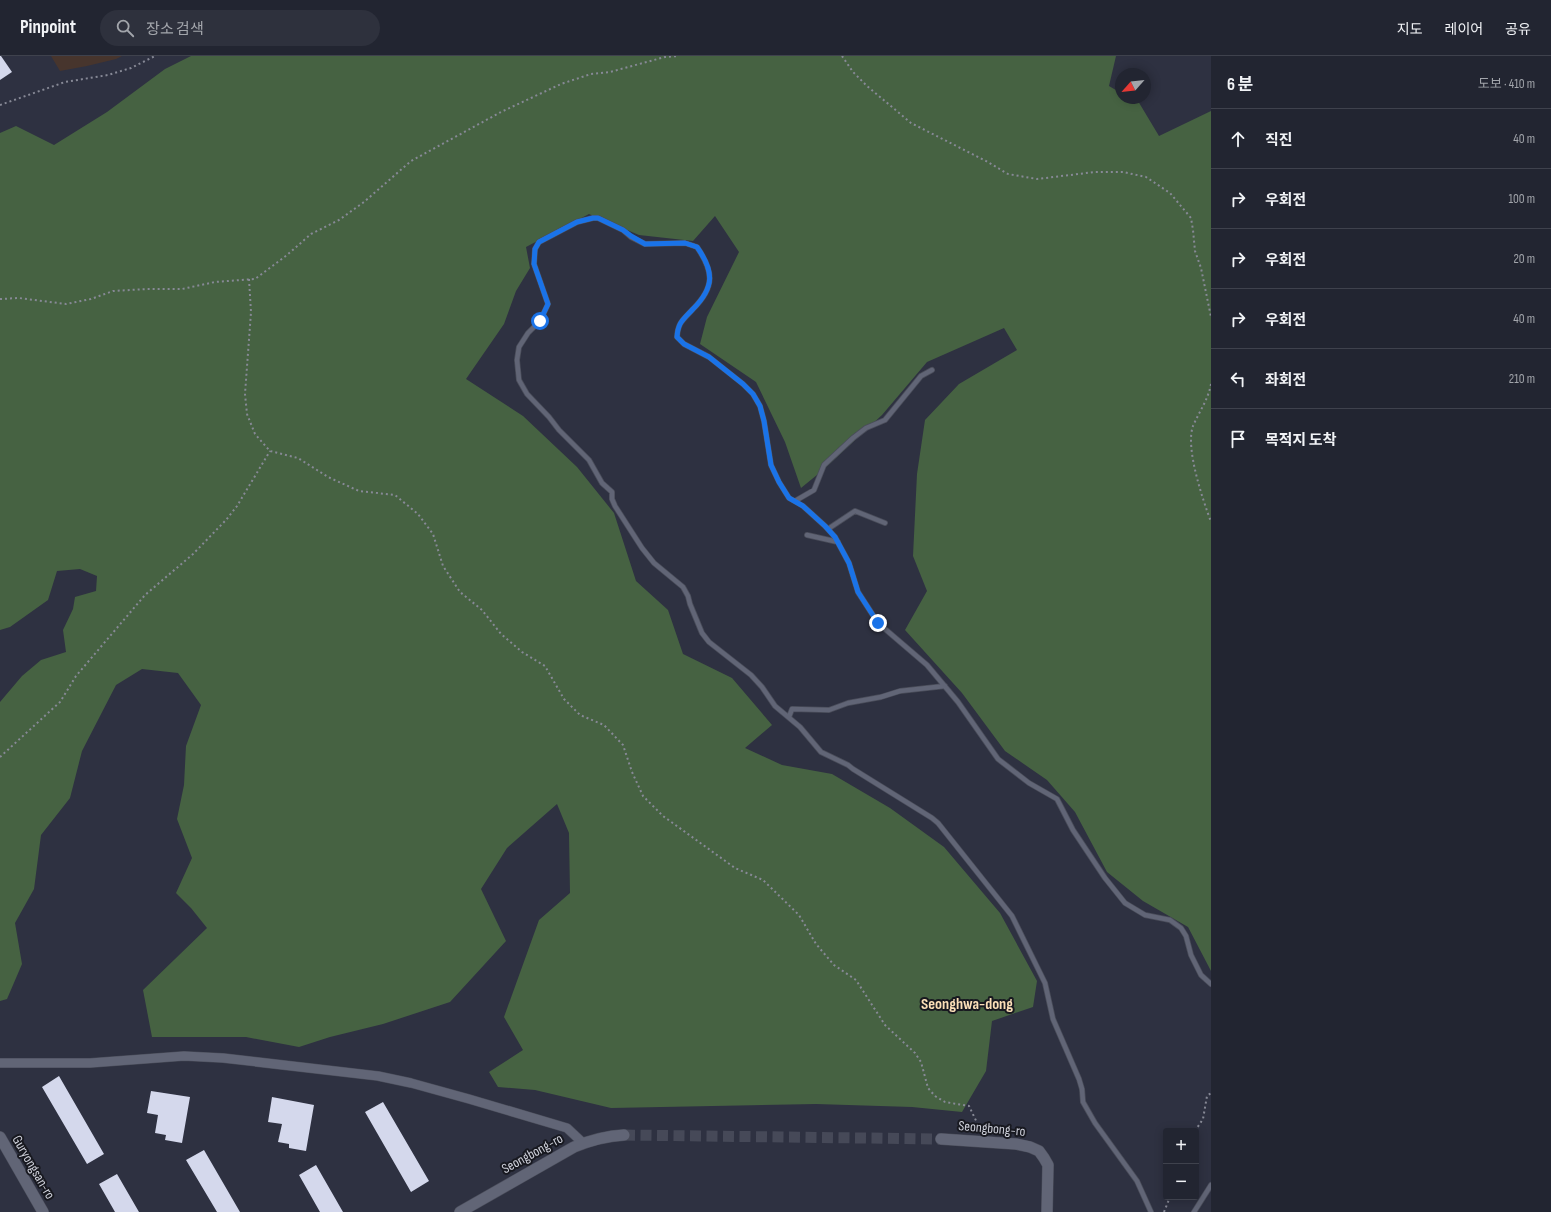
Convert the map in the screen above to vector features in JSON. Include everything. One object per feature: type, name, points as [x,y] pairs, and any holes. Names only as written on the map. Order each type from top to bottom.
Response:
[{"type":"street","points":[[0,1063],[90,1064],[184,1056],[223,1058],[378,1076],[411,1083],[567,1128],[583,1143]]},
{"type":"street","name":"Seongbong-ro","points":[[460,1212],[539,1166],[583,1143],[607,1136],[624,1135]]},
{"type":"street","name":"Guryongsan-ro","points":[[0,1137],[43,1212]]},
{"type":"street","name":"Seongbong-ro","points":[[941,1139],[1016,1144],[1030,1147],[1039,1151],[1048,1165],[1047,1212]]},
{"type":"lane","points":[[1151,1212],[1137,1181],[1095,1123],[1083,1102],[1082,1089],[1079,1079],[1053,1019],[1045,983],[1012,916],[938,823],[853,769],[848,764],[821,752],[800,727],[775,706],[762,687],[751,675],[709,642],[695,617],[688,596],[683,587],[654,563],[621,517],[612,499],[612,492],[602,484],[589,460],[559,430],[521,386],[517,360],[519,347],[528,333],[540,321],[548,304],[534,264],[535,249],[539,242],[577,222],[598,218],[623,230],[645,244],[685,243],[697,247],[708,266],[711,282],[695,308],[681,321],[677,337],[684,344],[709,357],[743,384],[753,394],[760,406],[764,421],[771,465],[789,498],[803,506],[828,529],[838,542],[849,563],[858,592],[878,623],[927,665],[958,702],[998,759],[1029,782],[1057,799],[1073,830],[1125,903],[1145,915],[1170,920],[1181,928],[1186,936],[1191,955],[1201,975],[1211,984]]},
{"type":"lane","points":[[795,501],[814,490],[824,465],[866,428],[885,420],[921,376],[932,370]]},
{"type":"lane","points":[[828,529],[855,511],[885,523]]},
{"type":"lane","points":[[807,535],[838,542]]},
{"type":"lane","points":[[789,717],[792,709],[828,710],[848,703],[881,697],[900,691],[945,686]]},
{"type":"lane","points":[[1194,1212],[1211,1186]]},
{"type":"path","points":[[0,105],[65,82],[108,75],[131,68],[155,56]]},
{"type":"path","points":[[0,299],[19,298],[66,304],[91,299],[114,291],[182,289],[215,282],[255,279],[287,255],[311,234],[339,220],[364,202],[411,162],[501,112],[561,84],[592,74],[610,72],[665,57],[678,56]]},
{"type":"path","points":[[842,56],[853,72],[862,81],[911,123],[986,161],[1008,174],[1037,179],[1095,172],[1123,172],[1146,177],[1170,193],[1191,218],[1194,251],[1201,268],[1211,317]]},
{"type":"path","points":[[249,279],[251,312],[245,394],[247,414],[256,434],[270,451],[298,458],[328,477],[359,490],[395,495],[418,514],[433,534],[443,566],[460,592],[482,610],[501,634],[522,652],[545,666],[564,699],[580,715],[604,725],[623,745],[632,772],[643,796],[664,816],[735,868],[763,880],[800,914],[816,944],[834,965],[856,980],[885,1025],[915,1053],[921,1062],[928,1088],[935,1096],[945,1102],[969,1106],[978,1127],[988,1142]]},
{"type":"path","points":[[1211,384],[1209,395],[1193,427],[1190,449],[1202,498],[1211,522]]},
{"type":"path","points":[[0,757],[60,702],[76,676],[146,595],[193,554],[226,520],[237,506],[270,451]]},
{"type":"path","points":[[1197,1128],[1203,1119],[1207,1096],[1211,1093]]},
{"type":"path","points":[[1164,1212],[1169,1200]]},
{"type":"shaded area","points":[[51,56],[122,56],[116,59],[60,71]]},
{"type":"green space","points":[[191,56],[1116,56],[1109,86],[1115,90],[1115,104],[1140,104],[1159,136],[1211,111],[1211,971],[1188,927],[1143,901],[1107,872],[1075,812],[1047,780],[1005,751],[962,693],[905,630],[927,591],[913,556],[917,474],[925,420],[959,384],[1017,350],[1004,328],[927,362],[882,415],[823,470],[801,488],[785,442],[756,382],[700,344],[707,317],[739,252],[715,216],[693,241],[639,235],[589,214],[526,247],[530,268],[516,291],[504,324],[466,379],[523,416],[577,467],[614,513],[636,581],[668,610],[683,654],[732,678],[772,725],[745,748],[782,765],[832,774],[890,808],[944,847],[1000,913],[1037,981],[1033,1007],[992,1021],[986,1071],[962,1112],[912,1107],[816,1104],[611,1108],[535,1090],[498,1087],[489,1072],[523,1050],[504,1017],[539,920],[570,893],[569,833],[557,804],[507,848],[481,889],[506,941],[450,1002],[383,1024],[330,1037],[299,1047],[246,1037],[152,1037],[143,990],[207,928],[191,908],[176,893],[192,858],[177,819],[184,785],[186,746],[201,705],[178,673],[142,669],[116,685],[82,751],[70,798],[41,835],[34,889],[15,923],[22,964],[7,999],[0,1001],[0,702],[22,676],[41,660],[66,652],[63,630],[73,609],[75,597],[96,591],[97,576],[80,569],[57,571],[48,600],[10,627],[0,630],[0,133],[16,126],[54,145],[107,112],[165,69]]},
{"type":"building","points":[[0,56],[12,72],[0,80]]},
{"type":"building","points":[[59,1076],[104,1154],[87,1164],[42,1087]]},
{"type":"building","points":[[151,1091],[190,1097],[182,1143],[165,1140],[166,1135],[155,1133],[158,1115],[147,1113]]},
{"type":"building","points":[[272,1097],[314,1105],[306,1151],[289,1148],[289,1144],[278,1142],[282,1124],[268,1122]]},
{"type":"building","points":[[383,1102],[429,1181],[411,1192],[365,1112]]},
{"type":"building","points":[[204,1150],[240,1212],[217,1212],[186,1160]]},
{"type":"building","points":[[316,1165],[343,1212],[320,1212],[299,1175]]},
{"type":"building","points":[[117,1174],[139,1212],[115,1212],[99,1184]]},
{"type":"tunnel","points":[[624,1135],[941,1139]]},
{"type":"district","name":"Seonghwa-dong","points":[[967,1003]]},
{"type":"route","points":[[540,321],[548,304],[536,274],[534,264],[535,249],[539,242],[577,222],[598,218],[623,230],[645,244],[685,243],[697,247],[708,266],[711,282],[695,308],[681,321],[677,337],[684,344],[709,357],[743,384],[753,394],[760,406],[767,436],[771,465],[779,482],[789,498],[803,506],[835,537],[849,563],[858,592],[878,623]]}]
